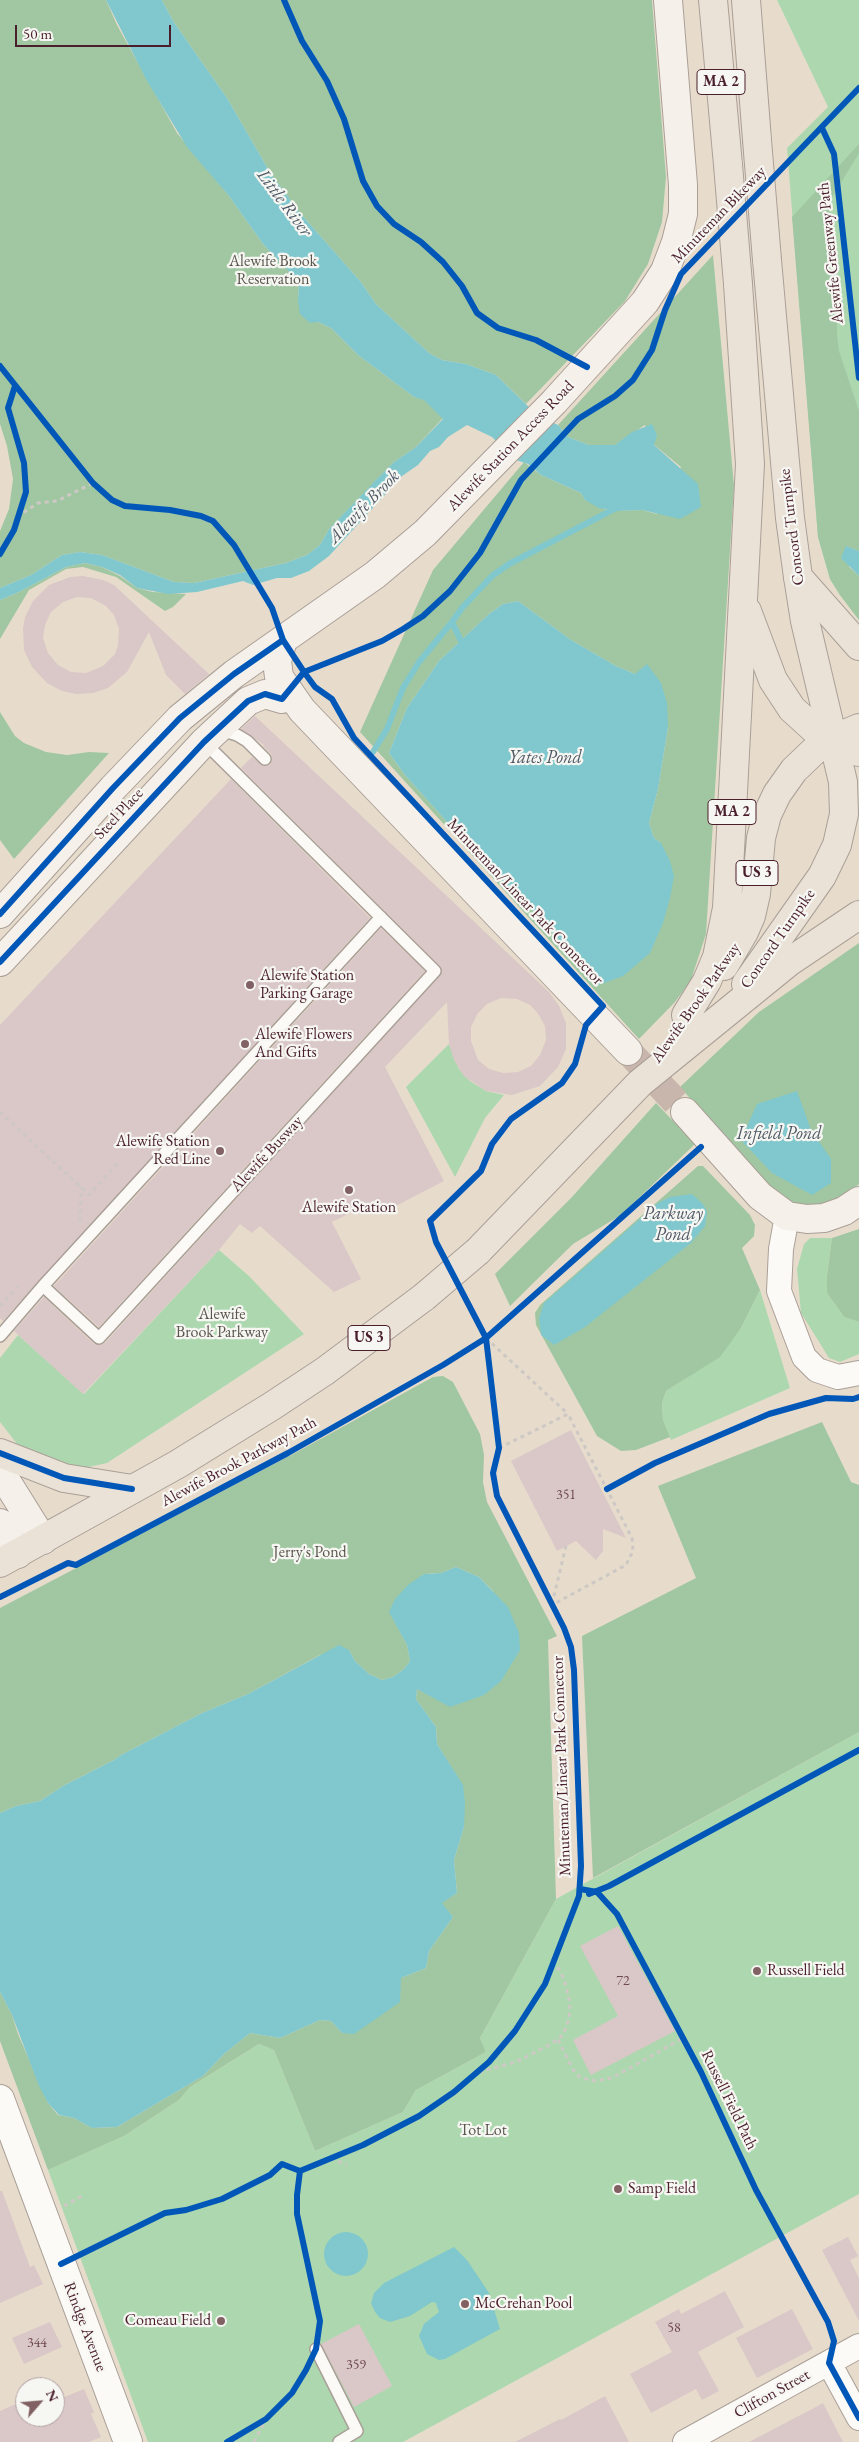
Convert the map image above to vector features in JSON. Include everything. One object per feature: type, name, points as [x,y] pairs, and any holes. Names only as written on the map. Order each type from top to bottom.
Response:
[{"type":"highway","name":"MA 2","points":[[686,1015],[714,964],[726,920],[750,464],[738,284],[713,0]]},
{"type":"highway","name":"Concord Turnpike","points":[[722,1015],[822,876],[837,845],[845,804],[833,739],[805,621],[790,518],[746,0]]},
{"type":"highway","points":[[798,577],[859,646]]},
{"type":"highway","points":[[743,600],[770,672],[782,695],[804,722],[859,752]]},
{"type":"highway","name":"Alewife Brook Parkway","points":[[640,1083],[686,1015],[731,956],[748,925],[755,901],[761,838],[767,815],[777,794],[801,763],[833,739],[859,728]]},
{"type":"highway","name":"Alewife Brook Parkway","points":[[9,1558],[132,1489],[307,1384],[424,1297],[478,1251],[640,1083],[798,955],[859,915]]},
{"type":"highway","points":[[0,1453],[64,1478],[132,1489]]},
{"type":"main road","name":"Alewife Station Access Road","points":[[273,647],[375,575],[425,532],[554,402],[646,302],[665,271],[676,242],[683,214],[683,184],[668,0]]},
{"type":"main road","points":[[273,647],[283,701],[628,1051]]},
{"type":"main road","name":"Steel Place","points":[[9,904],[35,876],[44,862],[140,758],[180,718],[273,647]]},
{"type":"main road","name":"Steel Place","points":[[0,962],[211,736],[248,701],[283,701]]},
{"type":"main road","points":[[833,739],[859,767]]},
{"type":"main road","points":[[685,1112],[760,1196],[787,1216],[807,1219],[824,1218],[844,1211],[859,1201]]},
{"type":"main road","points":[[0,1471],[43,1540]]},
{"type":"main road","points":[[0,1523],[9,1558]]},
{"type":"street","points":[[787,1216],[780,1263],[779,1291],[804,1357],[817,1370],[838,1377],[859,1373]]},
{"type":"street","name":"Rindge Avenue","points":[[0,2099],[10,2142],[128,2442]]},
{"type":"street","name":"Clifton Street","points":[[685,2442],[832,2352],[859,2346]]},
{"type":"street","points":[[832,2352],[859,2418]]},
{"type":"lane","points":[[211,736],[237,735],[265,759]]},
{"type":"lane","name":"Alewife Busway","points":[[43,1286],[99,1338],[435,971],[381,917],[211,736]]},
{"type":"lane","points":[[0,1336],[43,1286],[381,917]]},
{"type":"lane","points":[[316,2348],[357,2431],[339,2442]]},
{"type":"path","points":[[87,476],[99,489]]},
{"type":"path","points":[[16,520],[38,503],[57,501],[93,483]]},
{"type":"path","points":[[16,520],[21,507]]},
{"type":"path","points":[[0,1112],[89,1194],[117,1164]]},
{"type":"path","points":[[80,1221],[81,1187]]},
{"type":"path","points":[[481,1329],[486,1338],[568,1414],[609,1487],[632,1538],[633,1551],[631,1558],[621,1569],[554,1607]]},
{"type":"path","points":[[479,1342],[493,1332]]},
{"type":"path","points":[[486,1338],[487,1347]]},
{"type":"path","points":[[499,1448],[568,1414]]},
{"type":"path","points":[[497,1457],[498,1439]]},
{"type":"path","points":[[554,1607],[566,1546]]},
{"type":"path","points":[[548,1596],[554,1607]]},
{"type":"path","points":[[552,1969],[558,1954]]},
{"type":"path","points":[[479,2072],[516,2062],[558,2040],[567,2028],[570,2003],[564,1979],[555,1962]]},
{"type":"path","points":[[558,2040],[575,2073],[581,2078],[596,2081],[612,2078],[683,2038]]},
{"type":"path","points":[[472,2078],[489,2062]]},
{"type":"path","points":[[323,2162],[339,2155]]},
{"type":"path","points":[[331,2158],[347,2164]]},
{"type":"path","points":[[61,2208],[84,2195]]},
{"type":"path","points":[[254,2442],[266,2419],[272,2412]]},
{"type":"path","points":[[250,2428],[266,2419]]},
{"type":"green space","name":"Alewife Brook Reservation","points":[[0,0],[106,0],[117,25],[177,133],[229,196],[263,244],[299,282],[298,300],[318,322],[331,328],[358,355],[414,397],[424,399],[443,418],[416,447],[394,462],[329,529],[320,545],[307,555],[286,563],[194,583],[174,582],[102,555],[80,552],[62,555],[31,575],[0,588],[0,531],[9,509],[13,479],[7,446],[0,424]]},
{"type":"green space","points":[[162,0],[652,0],[666,177],[662,222],[648,264],[625,301],[526,404],[496,375],[466,364],[442,360],[429,353],[376,304],[360,281],[300,213],[271,174],[227,98],[173,21]]},
{"type":"green space","points":[[777,0],[859,0],[859,551],[846,546],[849,567],[859,576],[859,620],[830,579],[818,537],[787,148],[828,107]]},
{"type":"green space","points":[[859,144],[859,153],[831,199],[828,224],[837,289],[839,351],[859,411],[859,551],[846,546],[849,567],[859,576],[859,620],[830,579],[818,537],[792,217]]},
{"type":"green space","points":[[713,255],[734,486],[706,934],[691,980],[675,1002],[639,1039],[360,732],[433,570],[524,462],[541,475],[581,493],[585,500],[609,511],[642,510],[657,514],[681,467],[653,444],[645,425],[615,445],[589,445],[568,437],[558,425]],"holes":[[[518,601],[571,640],[616,666],[635,674],[668,727],[658,789],[649,823],[654,838],[661,843],[589,975],[532,909],[482,861],[405,775],[389,753],[407,708],[439,661],[489,614],[503,604]]]},
{"type":"green space","points":[[85,563],[102,567],[120,576],[137,588],[153,592],[186,594],[173,607],[165,611],[116,577],[83,567],[66,569],[29,590],[0,639],[0,600],[66,567]]},
{"type":"green space","points":[[0,712],[15,736],[24,743],[46,752],[67,755],[89,752],[109,753],[14,859],[0,840]]},
{"type":"green space","points":[[859,943],[859,1184],[848,1194],[827,1206],[802,1208],[776,1195],[680,1087],[759,1012]]},
{"type":"green space","points":[[449,1044],[459,1069],[470,1081],[486,1091],[504,1095],[485,1118],[455,1177],[406,1087]]},
{"type":"green space","points":[[656,1103],[695,1144],[621,1215],[573,1244],[510,1306],[495,1274],[572,1197]]},
{"type":"green space","points":[[698,1166],[703,1166],[750,1215],[755,1225],[754,1236],[742,1248],[760,1290],[741,1328],[720,1357],[666,1391],[662,1403],[663,1420],[670,1437],[636,1450],[621,1451],[597,1436],[536,1325],[535,1313],[540,1305]]},
{"type":"green space","points":[[859,1229],[859,1322],[844,1317],[827,1293],[827,1275],[832,1238]]},
{"type":"green space","points":[[810,1238],[832,1238],[827,1274],[827,1293],[844,1317],[859,1322],[859,1354],[840,1362],[829,1358],[801,1313],[797,1269],[804,1244]]},
{"type":"green space","name":"Alewife Brook Parkway","points":[[219,1250],[249,1276],[304,1334],[107,1463],[84,1468],[63,1468],[21,1449],[0,1422],[0,1358],[18,1335],[84,1394]]},
{"type":"green space","points":[[760,1290],[790,1388],[671,1440],[663,1420],[662,1403],[666,1391],[688,1377],[741,1328]]},
{"type":"green space","name":"Jerry's Pond","points":[[443,1376],[453,1382],[480,1434],[484,1455],[483,1482],[487,1502],[557,1636],[548,1640],[556,1899],[480,2038],[486,2052],[416,2090],[403,2112],[315,2151],[274,2050],[259,2044],[190,2087],[179,2100],[124,2136],[48,2170],[0,2041],[0,1992],[12,2015],[18,2034],[48,2103],[58,2115],[74,2118],[92,2128],[117,2127],[203,2076],[224,2054],[250,2033],[280,2038],[320,2020],[331,2021],[342,2033],[401,1978],[426,1968],[429,1951],[453,1917],[441,1903],[457,1893],[454,1860],[464,1827],[450,1765],[437,1744],[436,1727],[416,1699],[417,1689],[423,1692],[493,1591],[479,1577],[456,1567],[441,1573],[424,1574],[390,1612],[407,1645],[410,1661],[404,1669],[393,1677],[382,1680],[369,1674],[355,1661],[349,1650],[320,1655],[248,1694],[202,1713],[121,1755],[63,1786],[40,1801],[16,1806],[0,1813],[0,1608],[295,1453],[433,1377]]},
{"type":"green space","points":[[822,1422],[851,1482],[859,1485],[859,1732],[593,1878],[582,1636],[696,1578],[658,1486]]},
{"type":"green space","name":"Tot Lot","points":[[859,1732],[859,2194],[403,2442],[148,2442],[48,2170],[124,2136],[179,2100],[190,2087],[259,2044],[274,2050],[315,2151],[403,2112],[416,2090],[486,2052],[480,2038],[556,1899]]},
{"type":"water","points":[[106,0],[162,0],[173,21],[227,98],[271,174],[300,213],[360,281],[376,304],[429,353],[442,360],[466,364],[496,375],[537,415],[558,425],[568,437],[589,445],[615,445],[632,432],[652,424],[657,435],[654,445],[698,484],[701,507],[680,519],[642,510],[617,511],[599,508],[585,500],[581,493],[541,475],[528,464],[516,460],[492,437],[467,425],[448,437],[439,447],[430,451],[418,465],[402,476],[329,556],[309,571],[291,578],[277,578],[253,585],[243,581],[197,592],[168,594],[137,588],[120,575],[102,567],[85,563],[66,567],[0,600],[0,588],[31,575],[62,555],[80,552],[102,555],[174,582],[194,583],[286,563],[307,555],[320,545],[329,529],[394,462],[416,447],[443,419],[424,400],[414,397],[358,355],[331,328],[318,322],[310,323],[300,314],[298,300],[299,282],[263,244],[229,196],[187,147],[147,81]]},
{"type":"water","points":[[846,546],[859,551],[859,576],[841,558]]},
{"type":"water","name":"Yates Pond","points":[[518,601],[571,640],[616,666],[635,674],[647,664],[661,683],[667,703],[668,727],[658,789],[649,823],[654,838],[661,843],[670,861],[674,876],[670,898],[663,923],[650,953],[623,976],[599,985],[532,909],[482,861],[405,775],[389,753],[407,708],[439,661],[489,614],[503,604]]},
{"type":"water","name":"Infield Pond","points":[[797,1091],[811,1130],[831,1159],[831,1183],[812,1195],[772,1173],[741,1140],[757,1104]]},
{"type":"water","name":"Parkway Pond","points":[[692,1194],[703,1204],[707,1212],[705,1226],[691,1243],[585,1327],[554,1345],[541,1335],[539,1318],[544,1303],[658,1203],[670,1197]]},
{"type":"water","points":[[456,1567],[479,1577],[508,1607],[519,1633],[520,1650],[501,1681],[484,1695],[450,1707],[417,1689],[416,1699],[436,1727],[437,1744],[463,1785],[465,1804],[464,1827],[454,1860],[457,1893],[442,1903],[453,1917],[429,1951],[426,1968],[401,1978],[400,2002],[354,2034],[342,2033],[331,2021],[320,2020],[280,2038],[250,2033],[224,2054],[203,2076],[117,2127],[92,2128],[74,2118],[59,2115],[48,2103],[39,2086],[12,2015],[0,1992],[0,1813],[16,1806],[40,1801],[63,1786],[121,1755],[202,1713],[248,1694],[339,1645],[349,1650],[355,1661],[369,1674],[382,1680],[393,1677],[404,1669],[410,1661],[407,1645],[389,1612],[395,1599],[408,1585],[424,1574],[441,1573]]},
{"type":"water","points":[[346,2232],[358,2236],[364,2242],[368,2254],[364,2266],[358,2272],[346,2276],[334,2272],[328,2266],[324,2254],[328,2242],[334,2236]]},
{"type":"water","name":"McCrehan Pool","points":[[454,2247],[467,2260],[489,2293],[500,2329],[445,2359],[439,2360],[427,2354],[419,2336],[424,2324],[439,2312],[436,2303],[432,2302],[410,2316],[390,2322],[380,2318],[371,2303],[374,2293],[384,2283]]},
{"type":"building","points":[[83,576],[103,580],[114,585],[209,674],[185,694],[166,675],[149,632],[127,672],[108,688],[93,693],[76,694],[62,691],[47,683],[32,667],[24,650],[23,628],[25,617],[33,601],[49,585],[70,577]],"holes":[[[77,597],[91,598],[106,606],[114,615],[119,629],[118,645],[115,654],[103,666],[86,673],[71,672],[58,665],[48,653],[43,638],[45,625],[51,612],[63,602]]]},
{"type":"building","points":[[255,716],[549,992],[559,1006],[566,1023],[566,1049],[558,1067],[540,1086],[512,1095],[486,1091],[464,1076],[454,1060],[449,1044],[447,1002],[385,1067],[444,1181],[384,1212],[378,1199],[332,1222],[361,1279],[334,1292],[260,1226],[252,1233],[240,1224],[219,1250],[83,1394],[14,1331],[44,1297],[94,1344],[105,1343],[442,973],[440,966],[241,768],[252,757],[264,766],[270,765],[272,760],[271,754],[264,745],[241,729]],"holes":[[[501,998],[517,999],[530,1005],[537,1012],[545,1026],[546,1040],[540,1055],[531,1066],[518,1072],[503,1073],[489,1069],[478,1060],[471,1041],[471,1027],[478,1013],[487,1004]]]},
{"type":"building","points":[[231,779],[370,918],[3,1321],[0,1318],[0,1025]]},
{"type":"building","points":[[381,928],[425,971],[99,1327],[54,1286]]},
{"type":"building","points":[[571,1430],[626,1538],[603,1529],[603,1551],[596,1560],[576,1541],[557,1551],[511,1461]]},
{"type":"building","points":[[618,1926],[675,2031],[591,2075],[573,2040],[618,2016],[580,1946]]},
{"type":"building","points":[[0,2191],[2,2191],[30,2267],[34,2265],[43,2284],[0,2303]]},
{"type":"building","points":[[848,2237],[858,2256],[850,2260],[859,2278],[859,2321],[822,2250]]},
{"type":"building","points":[[725,2291],[744,2327],[698,2352],[719,2391],[702,2400],[696,2389],[651,2413],[630,2374],[672,2352],[655,2322],[679,2309],[681,2314]]},
{"type":"building","points":[[792,2309],[813,2349],[757,2378],[736,2338]]},
{"type":"building","points":[[50,2322],[62,2347],[24,2364],[12,2338]]},
{"type":"building","points":[[359,2324],[392,2386],[354,2407],[321,2344]]},
{"type":"building","points":[[84,2389],[94,2412],[91,2414],[101,2437],[89,2442],[0,2442],[0,2411],[15,2404],[15,2427],[65,2427],[65,2397]]},
{"type":"building","points":[[605,2396],[629,2442],[515,2442],[561,2420]]},
{"type":"building","points":[[823,2403],[843,2442],[749,2442],[812,2409]]},
{"type":"waterway","points":[[461,641],[452,622],[462,608],[492,576],[509,564],[616,508]]},
{"type":"waterway","points":[[373,752],[387,729],[403,688],[419,662],[452,622]]},
{"type":"tunnel","points":[[628,1051],[685,1112]]},
{"type":"cycle path","points":[[284,0],[302,41],[327,81],[344,119],[363,181],[377,206],[394,224],[421,242],[443,262],[462,286],[477,313],[498,328],[536,340],[587,367]]},
{"type":"cycle path","name":"Minuteman Bikeway","points":[[0,962],[204,742],[248,701],[265,694],[282,699],[304,672],[382,641],[423,616],[450,591],[480,553],[521,480],[578,419],[615,396],[633,380],[652,350],[665,310],[681,274],[859,88]]},
{"type":"cycle path","name":"Alewife Greenway Path","points":[[822,128],[834,154],[859,378]]},
{"type":"cycle path","name":"Minuteman/Linear Park Connector","points":[[0,366],[93,483],[112,500],[125,506],[170,510],[201,516],[213,521],[234,545],[272,608],[283,640],[315,687],[332,699],[354,738],[603,1006],[586,1025],[575,1064],[562,1083],[511,1119],[492,1144],[481,1171],[430,1221],[436,1242],[486,1338],[499,1448],[493,1473],[497,1496],[564,1628],[571,1647],[574,1670],[581,1866],[579,1896],[545,1984],[515,2031],[489,2062],[454,2092],[419,2116],[363,2145],[300,2171],[297,2214],[320,2321],[316,2349],[292,2393],[266,2419],[227,2442]]},
{"type":"cycle path","points":[[0,554],[14,530],[26,492],[24,463],[8,408],[15,386]]},
{"type":"cycle path","points":[[0,914],[113,788],[180,718],[234,674],[283,640]]},
{"type":"cycle path","name":"Alewife Brook Parkway Path","points":[[0,1597],[68,1563],[76,1565],[288,1453],[443,1365],[486,1338],[701,1147]]},
{"type":"cycle path","points":[[607,1489],[655,1463],[769,1414],[826,1398],[853,1399],[859,1397]]},
{"type":"cycle path","points":[[0,1453],[64,1478],[132,1489]]},
{"type":"cycle path","points":[[589,1894],[609,1886],[859,1750]]},
{"type":"cycle path","name":"Russell Field Path","points":[[580,1889],[597,1892],[617,1914],[701,2072],[756,2190],[828,2322],[834,2341],[829,2363],[859,2418]]},
{"type":"cycle path","points":[[61,2264],[165,2213],[186,2210],[222,2199],[270,2175],[282,2164],[300,2171]]},
{"type":"place","name":"Alewife Station Parking Garage","points":[[250,985]]},
{"type":"place","name":"Alewife Flowers And Gifts","points":[[245,1044]]},
{"type":"place","name":"Alewife Station Red Line","points":[[220,1151]]},
{"type":"place","name":"Alewife Station","points":[[349,1190]]},
{"type":"place","name":"Russell Field","points":[[757,1971]]},
{"type":"place","name":"Samp Field","points":[[618,2189]]},
{"type":"place","name":"McCrehan Pool","points":[[465,2304]]},
{"type":"place","name":"Comeau Field","points":[[221,2321]]},
{"type":"water label","name":"Little River","points":[[284,203]]},
{"type":"water label","name":"Alewife Brook","points":[[364,507]]}]
